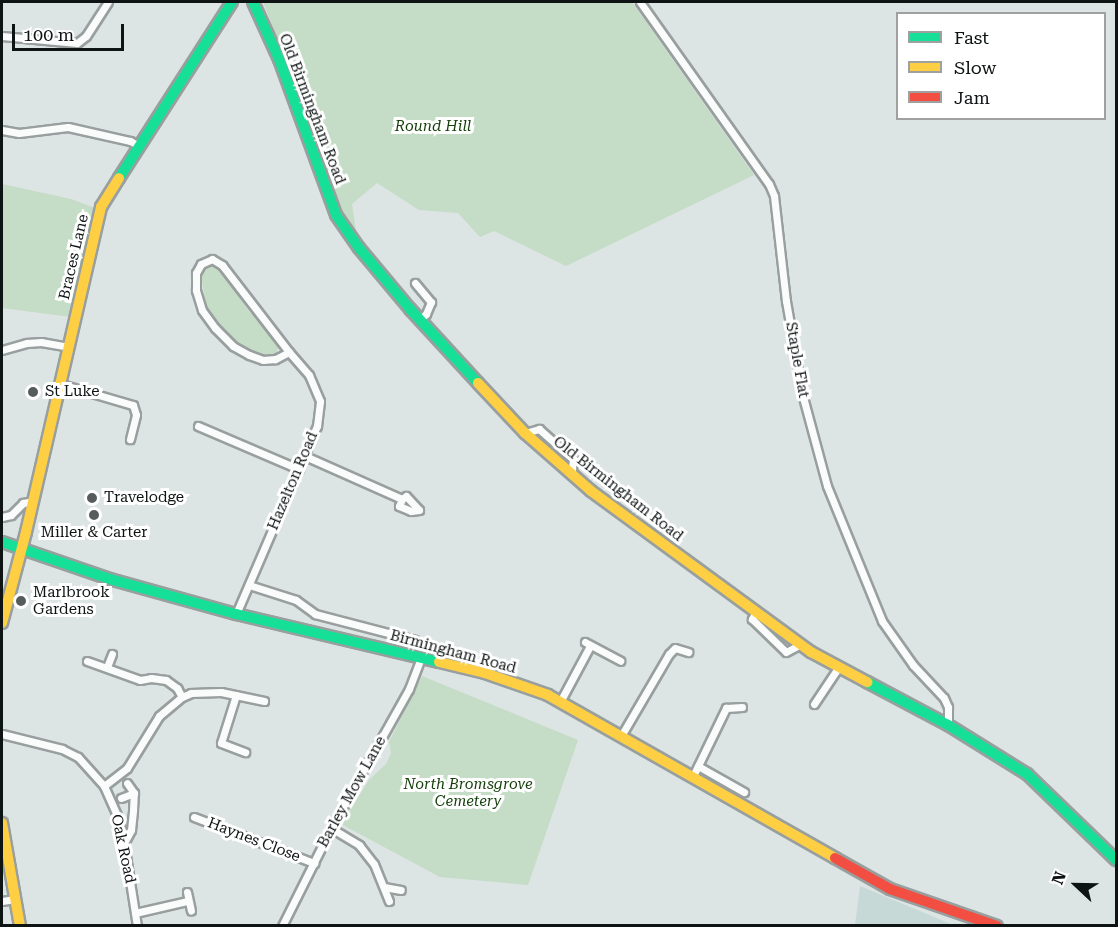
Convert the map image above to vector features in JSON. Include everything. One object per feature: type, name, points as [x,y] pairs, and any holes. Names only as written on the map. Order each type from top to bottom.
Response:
[{"type":"main road","name":"Braces Lane","points":[[2,623],[61,384],[101,207],[232,2]]},
{"type":"main road","name":"Old Birmingham Road","points":[[253,2],[279,59],[336,215],[359,248],[420,319],[525,433],[568,472],[755,613],[838,668],[948,725],[1028,774],[1116,860]]},
{"type":"main road","name":"Birmingham Road","points":[[2,542],[113,580],[236,614],[485,672],[561,700],[890,889],[927,904],[996,926]]},
{"type":"main road","points":[[2,824],[20,926]]},
{"type":"street","points":[[2,36],[78,44],[86,36],[108,2]]},
{"type":"street","name":"Staple Flat","points":[[640,2],[769,184],[774,196],[786,301],[803,397],[827,486],[882,621],[914,665],[944,698],[948,707],[948,725]]},
{"type":"street","points":[[2,130],[19,133],[68,127],[130,141],[140,146]]},
{"type":"street","name":"Hazelton Road","points":[[236,614],[317,426],[320,401],[309,375],[222,265],[212,259],[201,264],[196,273],[196,290],[202,310],[233,346],[263,360],[275,359],[289,352]]},
{"type":"street","points":[[415,283],[431,302],[426,314],[420,319]]},
{"type":"street","points":[[2,350],[34,342],[69,347]]},
{"type":"street","points":[[61,384],[133,405],[136,415],[130,439]]},
{"type":"street","points":[[198,426],[299,469]]},
{"type":"street","points":[[305,456],[402,499]]},
{"type":"street","points":[[2,517],[11,514],[24,503],[33,501]]},
{"type":"street","points":[[249,585],[296,600],[315,614],[416,640]]},
{"type":"street","points":[[561,700],[587,644],[620,662]]},
{"type":"street","points":[[621,736],[669,654],[675,648],[688,652]]},
{"type":"street","points":[[107,667],[112,654]]},
{"type":"street","name":"Barley Mow Lane","points":[[282,926],[331,828],[410,688],[421,657]]},
{"type":"street","points":[[87,661],[140,680],[151,678],[166,680],[177,688],[182,697]]},
{"type":"street","points":[[814,704],[838,668]]},
{"type":"street","points":[[104,786],[127,768],[159,716],[182,697],[198,692],[221,692],[264,701]]},
{"type":"street","points":[[236,695],[221,743],[245,752]]},
{"type":"street","points":[[693,776],[726,708],[742,707]]},
{"type":"street","name":"Oak Road","points":[[2,734],[62,749],[78,757],[104,786],[117,815],[124,843],[137,926]]},
{"type":"street","points":[[698,766],[744,792]]},
{"type":"street","points":[[124,843],[131,830],[134,793],[127,783]]},
{"type":"street","points":[[121,798],[134,793]]},
{"type":"street","name":"Haynes Close","points":[[194,818],[314,863]]},
{"type":"street","points":[[331,828],[359,845],[374,864],[389,901]]},
{"type":"street","points":[[384,887],[401,890]]},
{"type":"street","points":[[187,892],[187,901],[191,911]]},
{"type":"street","points":[[2,901],[15,899]]},
{"type":"street","points":[[135,913],[187,901]]},
{"type":"shaded area","points":[[860,886],[920,911],[953,925],[855,925]]},
{"type":"green space","name":"Round Hill","points":[[263,2],[632,2],[754,175],[566,266],[494,231],[480,237],[458,213],[419,210],[377,183],[352,204],[356,231],[338,206],[324,172],[306,110]]},
{"type":"green space","points":[[2,184],[71,199],[95,208],[71,317],[2,308]]},
{"type":"green space","points":[[208,264],[219,266],[240,293],[239,297],[250,313],[256,314],[280,344],[275,356],[260,356],[236,345],[208,315],[200,271]]},
{"type":"green space","name":"North Bromsgrove Cemetery","points":[[422,676],[578,740],[528,885],[440,877],[341,824],[369,780],[386,764],[391,753],[389,742]]},
{"type":"traffic: fast","points":[[119,178],[232,2]]},
{"type":"traffic: fast","points":[[253,2],[279,59],[336,215],[359,248],[410,309],[478,383]]},
{"type":"traffic: fast","points":[[2,542],[113,580],[236,614],[439,662]]},
{"type":"traffic: fast","points":[[867,682],[948,725],[1027,774],[1116,860]]},
{"type":"traffic: slow","points":[[2,623],[26,532],[101,207],[119,178]]},
{"type":"traffic: slow","points":[[478,383],[525,433],[591,491],[811,652],[867,682]]},
{"type":"traffic: slow","points":[[439,662],[485,673],[548,695],[835,858]]},
{"type":"traffic: slow","points":[[2,823],[20,926]]},
{"type":"traffic: jam","points":[[835,858],[890,889],[997,926]]},
{"type":"place","name":"St Luke","points":[[33,392]]},
{"type":"place","name":"Travelodge","points":[[92,498]]},
{"type":"place","name":"Miller & Carter","points":[[94,515]]},
{"type":"place","name":"Marlbrook Gardens","points":[[21,601]]}]
